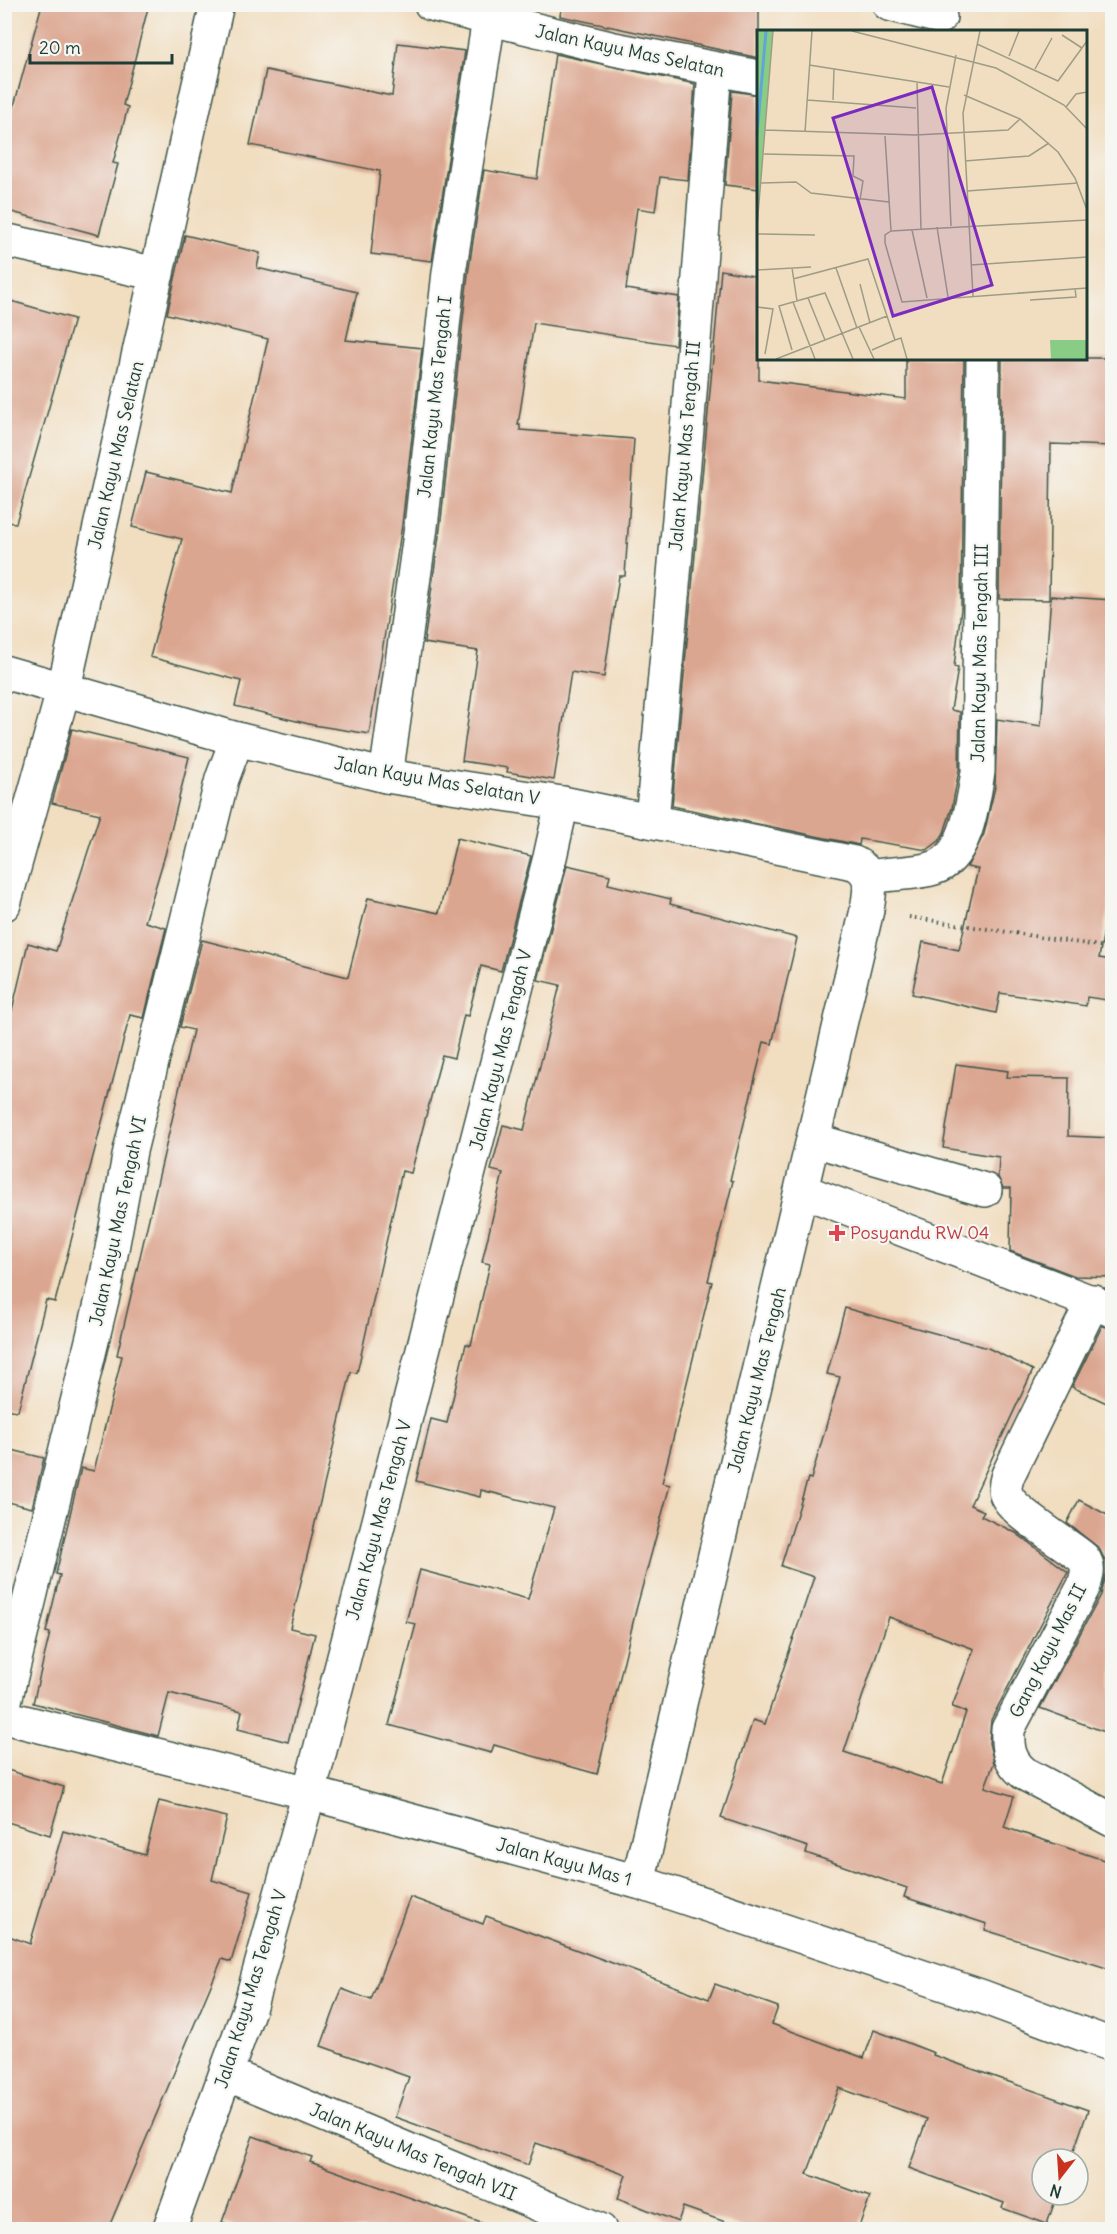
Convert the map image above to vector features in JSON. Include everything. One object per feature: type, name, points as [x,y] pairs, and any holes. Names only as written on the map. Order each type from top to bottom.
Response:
[{"type":"street","name":"Jalan Kayu Mas Selatan","points":[[6,889],[64,688],[217,4]]},
{"type":"street","name":"Jalan Kayu Mas Selatan","points":[[431,4],[715,70],[757,77]]},
{"type":"street","points":[[889,4],[940,17]]},
{"type":"street","name":"Jalan Kayu Mas Tengah I","points":[[386,776],[421,527],[449,272],[489,19]]},
{"type":"street","name":"Jalan Kayu Mas Tengah II","points":[[652,821],[688,418],[715,70]]},
{"type":"street","points":[[4,240],[157,274]]},
{"type":"street","name":"Jalan Kayu Mas Tengah III","points":[[870,877],[934,868],[950,861],[959,849],[974,795],[978,760],[983,360]]},
{"type":"street","name":"Jalan Kayu Mas Selatan V","points":[[4,672],[237,739],[386,776],[562,803],[854,863],[864,867],[870,877]]},
{"type":"street","name":"Jalan Kayu Mas Tengah VI","points":[[4,1705],[105,1287],[130,1151],[222,779],[237,739]]},
{"type":"street","name":"Jalan Kayu Mas Tengah V","points":[[169,2229],[249,2010],[309,1793],[562,803]]},
{"type":"street","name":"Jalan Kayu Mas Tengah","points":[[638,1882],[814,1140],[867,910],[870,877]]},
{"type":"street","points":[[814,1140],[985,1190]]},
{"type":"street","points":[[802,1191],[1103,1305]]},
{"type":"street","name":"Gang Kayu Mas II","points":[[1103,1305],[1008,1475],[1005,1486],[1006,1495],[1018,1508],[1083,1558],[1088,1572],[1084,1586],[1008,1729],[1007,1744],[1013,1765],[1024,1774],[1113,1820]]},
{"type":"street","name":"Jalan Kayu Mas 1","points":[[4,1717],[309,1793],[638,1882],[983,1996],[1113,2045]]},
{"type":"street","name":"Jalan Kayu Mas Tengah VII","points":[[227,2074],[600,2229]]},
{"type":"path","points":[[867,910],[1113,948]]},
{"type":"building","points":[[42,4],[149,4],[123,105],[128,107],[113,163],[118,164],[99,235],[4,210],[4,142]]},
{"type":"building","points":[[562,4],[759,4],[757,58],[560,16]]},
{"type":"building","points":[[398,43],[465,51],[432,261],[371,254],[380,171],[250,145],[266,70],[392,96]]},
{"type":"building","points":[[555,54],[695,84],[688,180],[660,177],[655,211],[637,208],[626,289],[679,297],[675,345],[534,323],[518,425],[520,425],[520,430],[634,439],[625,576],[619,576],[604,677],[571,672],[554,780],[507,772],[508,768],[462,761],[478,651],[424,643],[440,529],[468,274],[484,170],[537,179]]},
{"type":"building","points":[[732,91],[757,95],[757,189],[725,185]]},
{"type":"building","points":[[185,235],[260,253],[257,268],[357,292],[346,340],[422,348],[402,525],[369,734],[313,725],[235,706],[241,681],[150,657],[182,539],[132,527],[146,472],[232,493],[268,339],[167,314]]},
{"type":"building","points":[[721,270],[757,277],[759,380],[906,399],[906,360],[964,360],[961,609],[954,667],[958,668],[951,710],[960,712],[959,770],[952,808],[944,833],[939,841],[927,850],[860,839],[859,845],[672,806]]},
{"type":"building","points":[[4,299],[74,319],[16,523],[4,522]]},
{"type":"building","points":[[1113,358],[1113,446],[1051,444],[1049,600],[999,599],[1002,360]]},
{"type":"building","points":[[1051,596],[1113,600],[1113,881],[1099,958],[1113,960],[1113,1001],[1087,997],[1086,1006],[1000,993],[996,1013],[912,994],[923,942],[959,950],[978,869],[967,867],[984,834],[995,787],[997,719],[1041,726]]},
{"type":"building","points":[[72,729],[189,757],[165,855],[145,922],[166,928],[144,1018],[130,1015],[55,1302],[46,1300],[18,1411],[4,1409],[4,1044],[28,943],[56,951],[100,814],[52,803]]},
{"type":"building","points":[[457,838],[531,856],[501,971],[481,966],[468,1016],[464,1015],[454,1058],[442,1055],[411,1173],[402,1171],[357,1373],[351,1372],[290,1628],[315,1634],[288,1742],[238,1729],[242,1711],[169,1693],[158,1736],[33,1703],[50,1633],[46,1632],[60,1575],[56,1574],[81,1468],[94,1471],[122,1356],[117,1355],[193,1030],[180,1027],[202,940],[348,977],[368,898],[439,913]]},
{"type":"building","points":[[567,865],[610,875],[608,884],[671,899],[670,904],[797,938],[772,1044],[764,1042],[730,1180],[733,1181],[708,1281],[712,1282],[662,1483],[670,1485],[636,1610],[597,1774],[494,1745],[491,1753],[389,1725],[416,1624],[406,1622],[420,1570],[528,1599],[554,1508],[481,1490],[480,1497],[416,1481],[431,1419],[447,1423],[466,1344],[471,1345],[490,1264],[482,1262],[503,1173],[491,1170],[503,1125],[524,1130],[560,985],[538,980]]},
{"type":"building","points":[[956,1064],[1008,1071],[1007,1077],[1069,1078],[1068,1136],[1113,1138],[1113,1277],[1075,1276],[1010,1251],[1011,1188],[1003,1188],[998,1177],[999,1157],[943,1148]]},
{"type":"building","points":[[845,1308],[988,1348],[1033,1370],[970,1505],[984,1511],[981,1516],[1016,1533],[1068,1572],[991,1720],[989,1743],[994,1763],[985,1787],[1014,1796],[1004,1827],[1113,1863],[1113,1970],[985,1930],[987,1924],[904,1897],[907,1888],[806,1853],[808,1847],[721,1818],[753,1720],[765,1724],[814,1577],[781,1566],[808,1478],[811,1479],[840,1377],[827,1374]],"holes":[[[889,1617],[974,1649],[952,1707],[966,1712],[942,1784],[844,1752]]]},
{"type":"building","points":[[1102,1326],[1113,1328],[1113,1406],[1072,1387]]},
{"type":"building","points":[[4,1448],[44,1458],[32,1508],[4,1501]]},
{"type":"building","points":[[1079,1500],[1113,1518],[1113,1735],[1040,1708],[1101,1595],[1105,1579],[1105,1561],[1099,1548],[1067,1523]]},
{"type":"building","points":[[4,1769],[64,1787],[50,1835],[4,1821]]},
{"type":"building","points":[[159,1801],[227,1817],[212,1880],[252,1892],[231,1962],[222,1959],[108,2229],[4,2229],[4,1934],[30,1944],[63,1831],[145,1855]]},
{"type":"building","points":[[410,1897],[483,1924],[486,1916],[709,1999],[715,1984],[778,2007],[772,2024],[864,2058],[874,2030],[934,2053],[933,2055],[1088,2110],[1075,2147],[1030,2147],[1030,2207],[1053,2207],[1047,2224],[1002,2208],[1004,2203],[909,2168],[927,2119],[839,2088],[807,2174],[870,2197],[858,2229],[745,2229],[683,2207],[678,2222],[618,2198],[626,2175],[536,2143],[528,2165],[395,2117],[409,2077],[321,2046],[342,1989],[371,2000]]},
{"type":"building","points":[[253,2136],[312,2157],[310,2162],[484,2224],[483,2229],[242,2229],[222,2222]]},
{"type":"place","name":"Posyandu RW 04","points":[[837,1233]]}]
